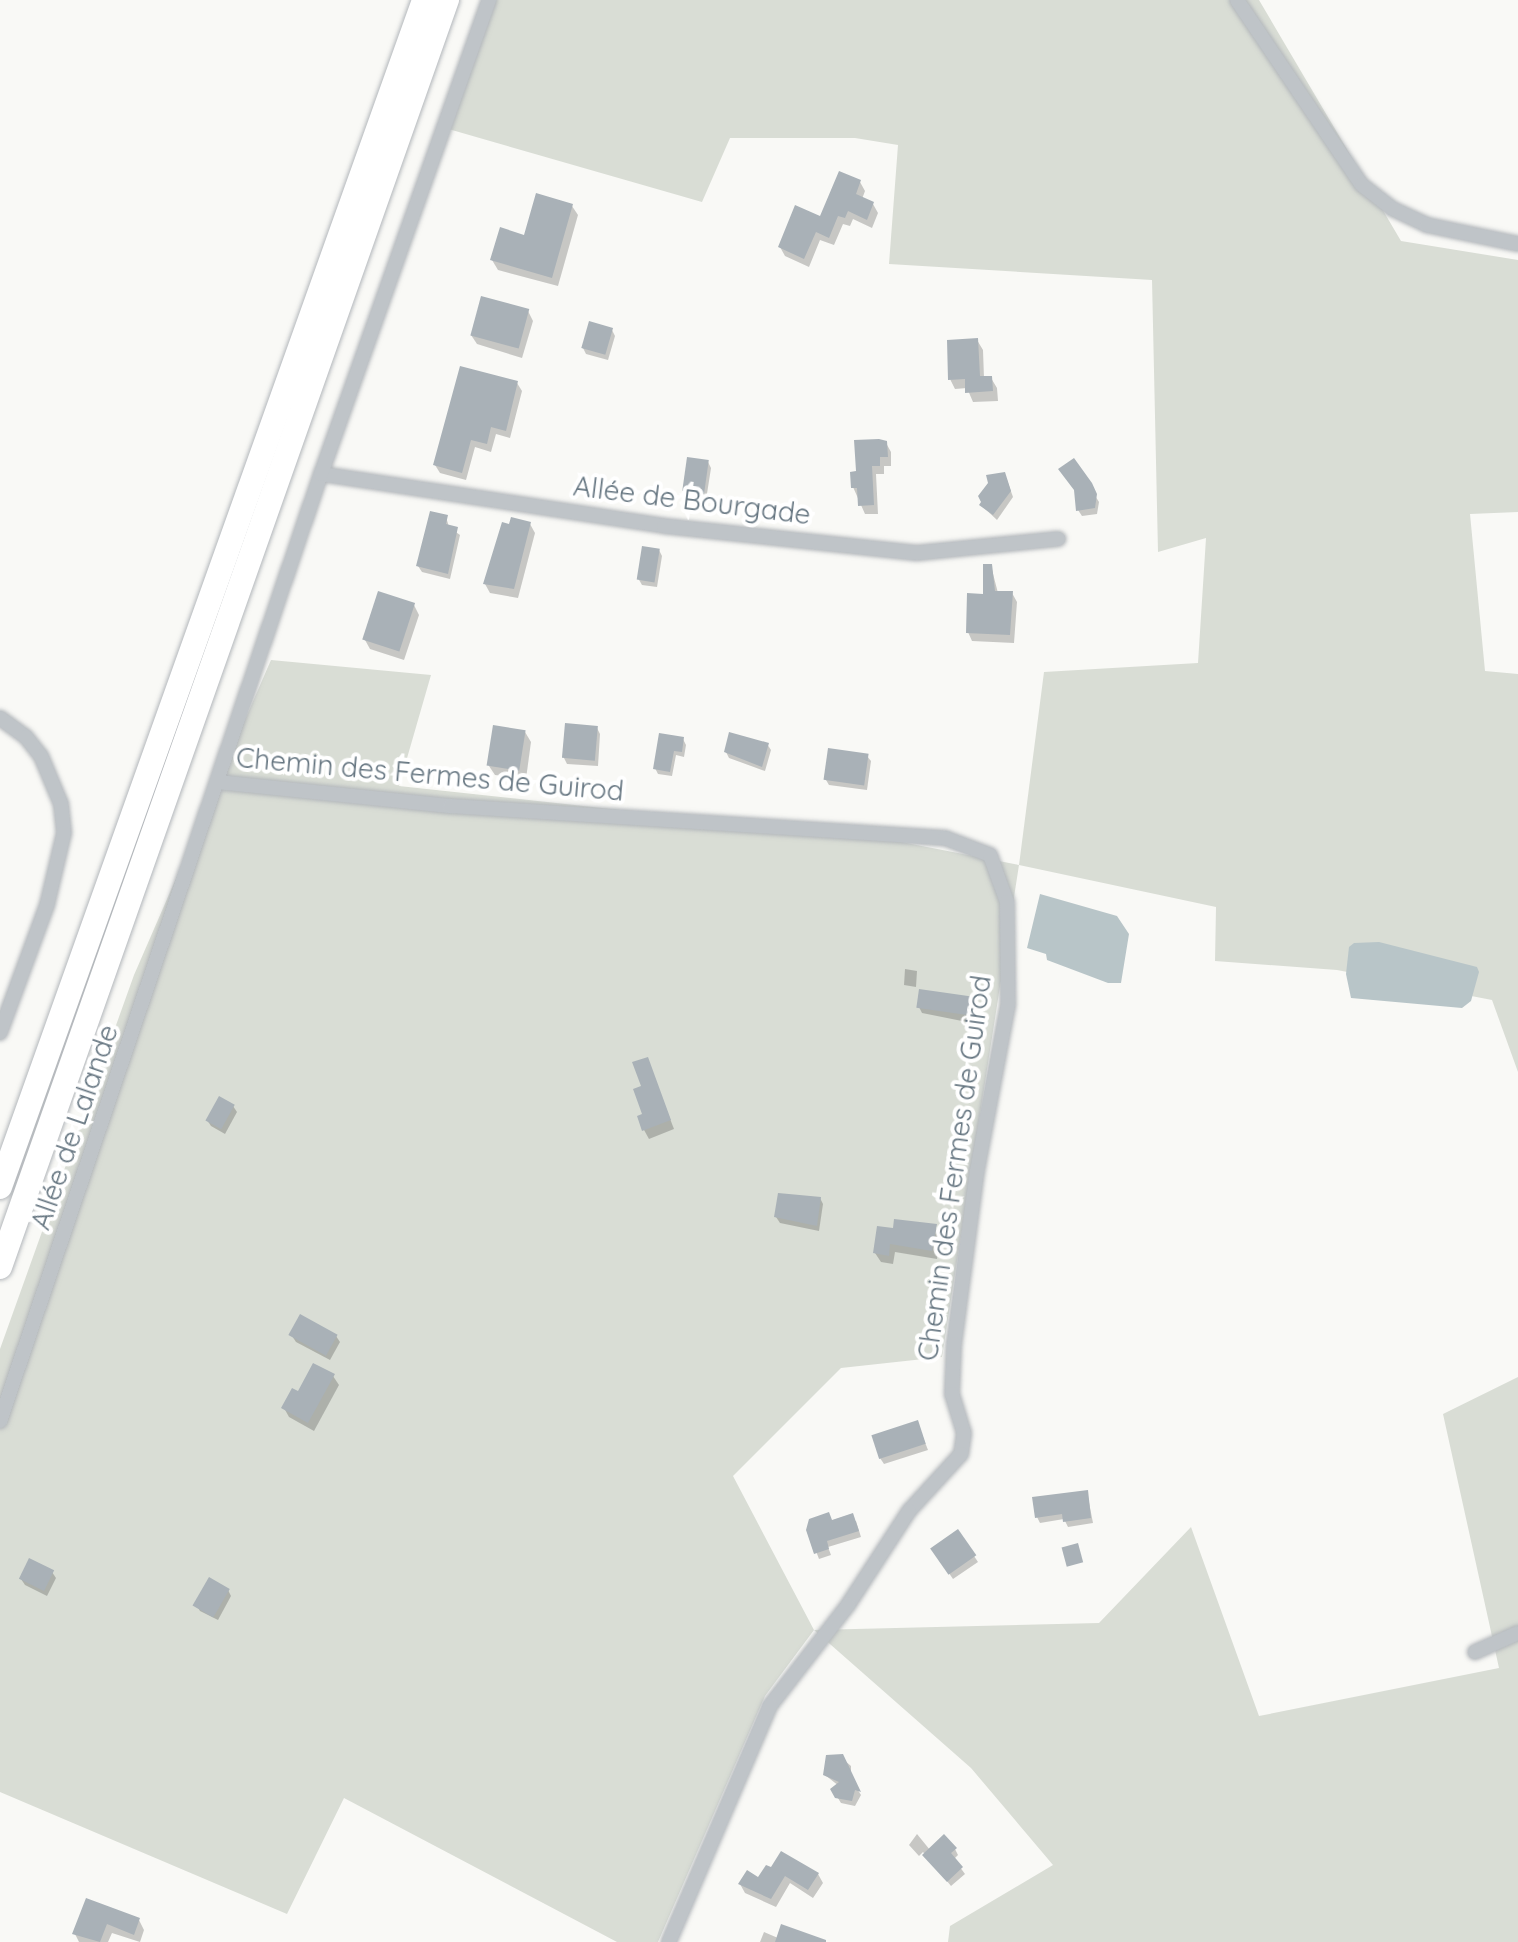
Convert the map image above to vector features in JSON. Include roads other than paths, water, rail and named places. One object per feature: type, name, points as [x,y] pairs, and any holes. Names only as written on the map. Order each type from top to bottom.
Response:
[{"type":"highway","points":[[0,1187],[424,0]]},
{"type":"highway","points":[[0,1267],[447,0]]},
{"type":"street","name":"Allée de Lalande","points":[[0,1421],[321,474],[489,0]]},
{"type":"street","points":[[1237,0],[1362,185],[1393,209],[1427,225],[1518,244]]},
{"type":"street","name":"Allée de Bourgade","points":[[321,474],[664,526],[917,553],[1058,539]]},
{"type":"street","points":[[0,718],[26,737],[51,776],[61,804],[64,833],[47,905],[0,1033]]},
{"type":"street","name":"Chemin des Fermes de Guirod","points":[[217,782],[450,806],[945,838],[990,855],[1007,902],[1008,1005],[977,1170],[954,1344],[952,1394],[964,1433],[961,1454],[909,1511],[848,1605],[770,1706],[669,1942]]},
{"type":"street","points":[[1475,1652],[1518,1633]]}]
